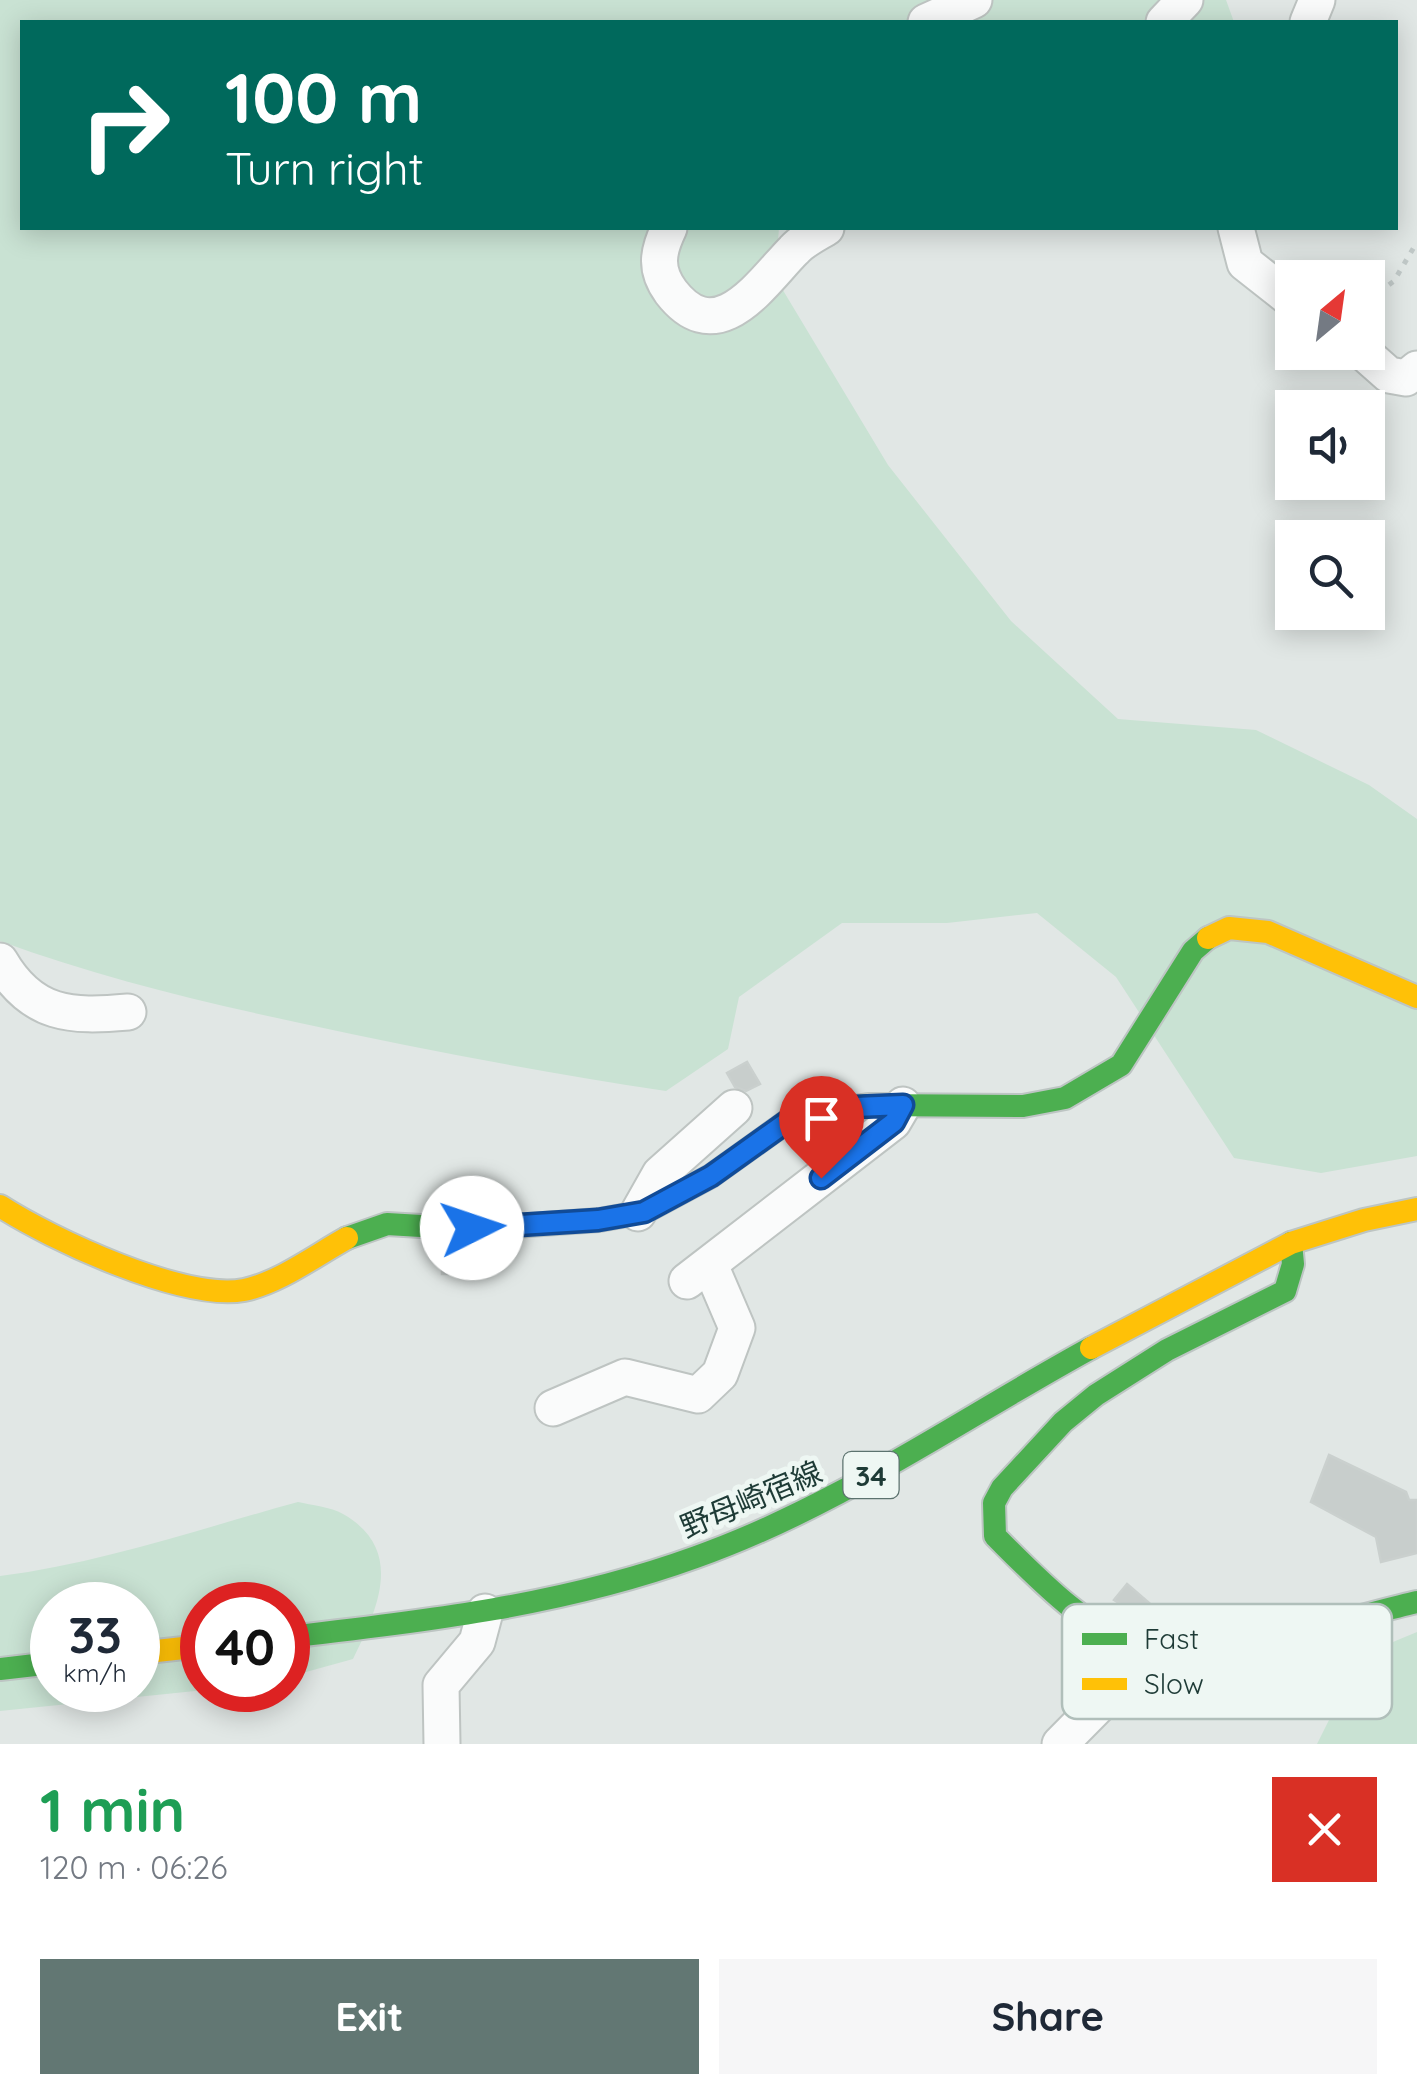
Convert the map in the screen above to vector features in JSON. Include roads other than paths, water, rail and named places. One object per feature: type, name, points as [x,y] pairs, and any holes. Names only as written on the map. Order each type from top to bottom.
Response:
[{"type":"street","points":[[930,20],[974,0]]},
{"type":"street","points":[[1166,20],[1184,0]]},
{"type":"street","points":[[668,230],[658,250],[659,272],[681,303],[716,315],[754,296],[794,248],[823,230]]},
{"type":"street","points":[[1236,230],[1244,263],[1275,287]]},
{"type":"street","points":[[1383,370],[1406,378],[1417,369]]},
{"type":"street","points":[[0,1206],[39,1230],[104,1260],[207,1288],[243,1290],[354,1234],[386,1224],[472,1228],[598,1220],[638,1213],[711,1176],[795,1116],[832,1108],[1023,1106],[1065,1098],[1097,1083],[1121,1065],[1193,951],[1212,935],[1229,928],[1268,932],[1417,997]]},
{"type":"street","points":[[0,961],[10,978],[46,1007],[82,1016],[128,1012]]},
{"type":"street","points":[[553,1408],[625,1377],[698,1395],[720,1374],[738,1328],[698,1273],[894,1122],[903,1105]]},
{"type":"street","points":[[638,1213],[660,1174],[734,1108]]},
{"type":"street","name":"野母崎宿線","points":[[310,1634],[568,1597],[698,1556],[841,1494],[1128,1324],[1292,1243],[1364,1220],[1417,1209]]},
{"type":"street","points":[[1069,1604],[1018,1561],[996,1536],[994,1503],[1011,1476],[1085,1401],[1161,1350],[1285,1291],[1293,1264],[1292,1243]]},
{"type":"street","points":[[1392,1608],[1417,1602]]},
{"type":"street","points":[[442,1744],[441,1685],[477,1642],[485,1612]]},
{"type":"street","points":[[0,1669],[30,1666]]},
{"type":"street","points":[[1060,1744],[1085,1719]]}]
